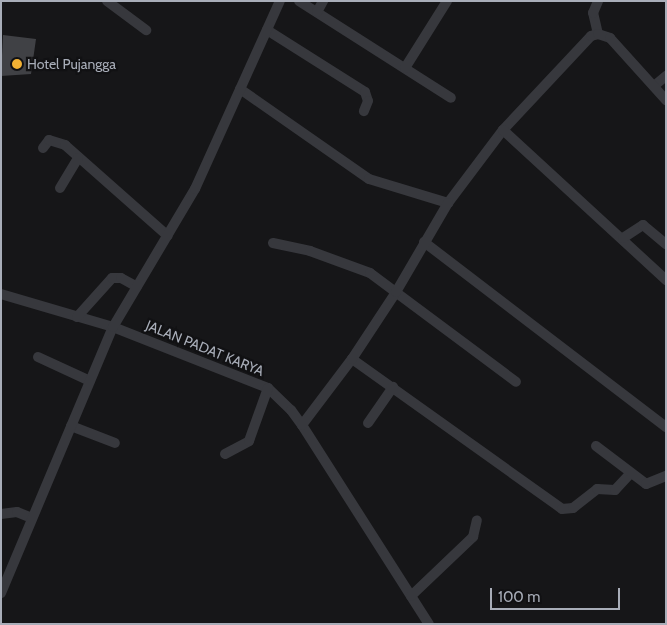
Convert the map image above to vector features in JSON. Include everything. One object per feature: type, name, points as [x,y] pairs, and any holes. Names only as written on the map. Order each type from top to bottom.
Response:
[{"type":"street","points":[[107,1],[146,30]]},
{"type":"street","points":[[2,587],[113,327],[195,189],[280,1]]},
{"type":"street","points":[[299,1],[451,98]]},
{"type":"street","points":[[317,12],[323,1]]},
{"type":"street","points":[[405,68],[447,1]]},
{"type":"street","points":[[598,1],[593,13],[598,34]]},
{"type":"street","points":[[267,30],[365,92],[368,101],[364,111]]},
{"type":"street","points":[[598,34],[610,38],[621,48],[666,100]]},
{"type":"street","points":[[302,425],[352,359],[396,292],[448,203],[503,130],[573,53],[598,34]]},
{"type":"street","points":[[654,86],[666,76]]},
{"type":"street","points":[[240,89],[369,178],[448,203]]},
{"type":"street","points":[[503,130],[623,238],[666,280]]},
{"type":"street","points":[[43,148],[48,140],[58,141],[168,236]]},
{"type":"street","points":[[60,188],[78,158]]},
{"type":"street","points":[[623,238],[643,225],[666,244]]},
{"type":"street","points":[[424,242],[666,427]]},
{"type":"street","points":[[273,243],[310,250],[354,265],[396,292],[516,382]]},
{"type":"street","points":[[77,317],[112,278],[121,278],[137,287]]},
{"type":"street","name":"JALAN PADAT KARYA","points":[[1,294],[113,327],[268,388],[302,425],[429,624]]},
{"type":"street","points":[[38,357],[90,381]]},
{"type":"street","points":[[352,359],[562,509],[573,508],[597,490],[615,490],[631,474]]},
{"type":"street","points":[[368,423],[393,387]]},
{"type":"street","points":[[225,454],[249,441],[268,388]]},
{"type":"street","points":[[71,426],[115,443]]},
{"type":"street","points":[[596,446],[646,484],[666,476]]},
{"type":"street","points":[[1,514],[17,512],[32,518]]},
{"type":"street","points":[[411,596],[473,537],[477,520]]},
{"type":"building","name":"Hotel Pujangga","points":[[3,35],[36,39],[31,74],[1,76]]},
{"type":"place","name":"Hotel Pujangga","points":[[17,64]]}]
